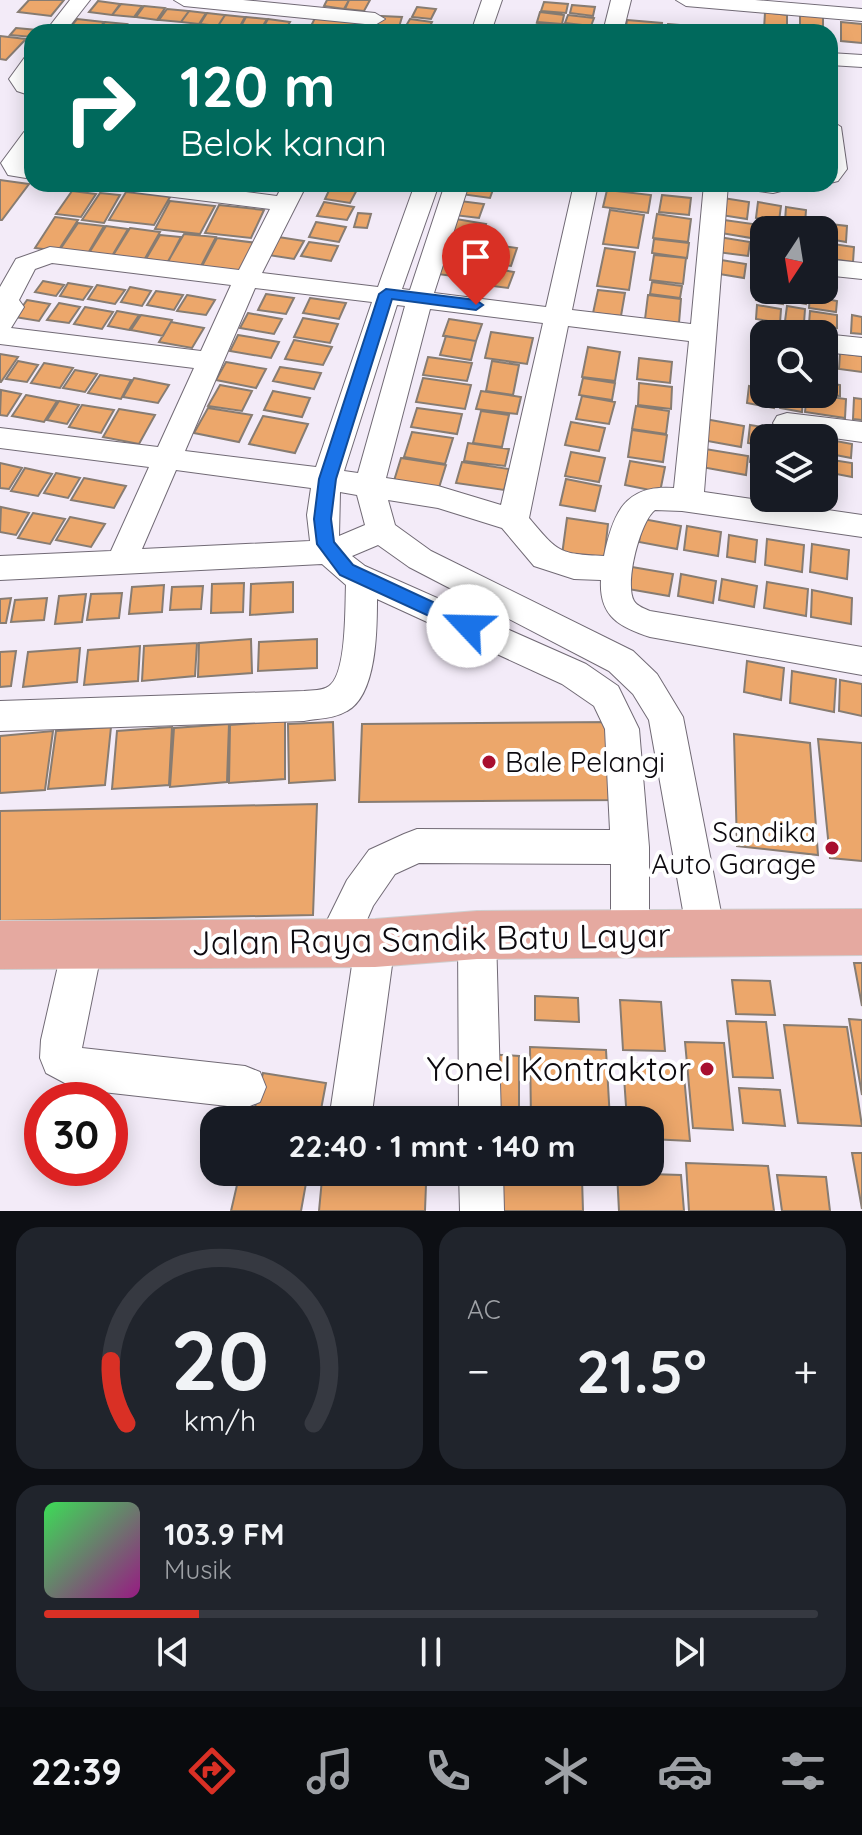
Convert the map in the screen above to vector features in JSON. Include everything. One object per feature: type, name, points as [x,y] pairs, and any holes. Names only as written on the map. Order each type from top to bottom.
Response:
[{"type":"main road","name":"Jalan Raya Sandik Batu Layar","points":[[0,945],[356,943],[477,935],[862,932]]},
{"type":"street","points":[[61,24],[80,0]]},
{"type":"street","points":[[184,0],[358,24]]},
{"type":"street","points":[[373,24],[385,0]]},
{"type":"street","points":[[484,24],[492,0]]},
{"type":"street","points":[[615,24],[621,0]]},
{"type":"street","points":[[686,0],[862,15]]},
{"type":"street","points":[[838,60],[862,61]]},
{"type":"street","points":[[24,147],[12,163],[16,170],[24,171]]},
{"type":"street","points":[[121,562],[246,280],[290,194],[257,192]]},
{"type":"street","points":[[424,192],[386,294],[328,479],[323,533],[330,552],[340,565],[362,579],[574,674],[596,687],[613,706],[622,729],[630,847],[630,934]]},
{"type":"street","points":[[454,192],[420,298],[369,486],[382,531],[420,559],[621,661],[645,684],[666,717],[706,933]]},
{"type":"street","points":[[513,520],[584,192]]},
{"type":"street","points":[[688,501],[715,192]]},
{"type":"street","points":[[0,324],[11,307],[6,300],[25,264],[43,256],[420,298],[703,334]]},
{"type":"street","points":[[838,268],[862,271]]},
{"type":"street","points":[[0,335],[212,361]]},
{"type":"street","points":[[838,344],[862,347]]},
{"type":"street","points":[[787,423],[862,432]]},
{"type":"street","points":[[0,438],[328,479],[438,497],[513,520],[545,558],[574,567],[617,568]]},
{"type":"street","points":[[862,526],[655,499],[637,507],[630,518],[617,568],[616,598],[628,615],[637,620],[862,661]]},
{"type":"street","points":[[0,568],[330,552],[382,531]]},
{"type":"street","points":[[0,716],[304,706],[336,701],[350,687],[355,671],[362,579]]},
{"type":"street","points":[[596,687],[621,661]]},
{"type":"street","points":[[350,1106],[360,893],[382,862],[417,846],[630,847]]},
{"type":"street","points":[[477,935],[480,1106]]},
{"type":"street","points":[[83,944],[62,1040],[61,1058],[76,1068],[245,1087]]},
{"type":"street","points":[[481,1186],[482,1211]]},
{"type":"building","points":[[29,0],[64,0],[51,16],[18,12]]},
{"type":"building","points":[[327,0],[349,0],[344,9],[324,6]]},
{"type":"building","points":[[349,0],[370,0],[364,11],[345,9]]},
{"type":"building","points":[[98,1],[120,4],[112,15],[89,12]]},
{"type":"building","points":[[544,2],[568,4],[566,13],[541,11]]},
{"type":"building","points":[[121,4],[142,6],[134,17],[112,15]]},
{"type":"building","points":[[572,5],[595,7],[593,16],[570,13]]},
{"type":"building","points":[[144,6],[165,8],[157,20],[136,17]]},
{"type":"building","points":[[417,7],[436,9],[431,19],[412,17]]},
{"type":"building","points":[[167,9],[189,11],[181,22],[159,20]]},
{"type":"building","points":[[189,11],[206,13],[199,24],[181,22]]},
{"type":"building","points":[[540,12],[564,15],[562,24],[537,22]]},
{"type":"building","points":[[765,12],[787,15],[787,24],[764,24]]},
{"type":"building","points":[[207,13],[225,15],[219,24],[200,24]]},
{"type":"building","points":[[800,14],[823,17],[823,24],[800,24]]},
{"type":"building","points":[[225,15],[245,17],[241,24],[219,24]]},
{"type":"building","points":[[568,15],[594,18],[592,24],[565,23]]},
{"type":"building","points":[[381,16],[402,17],[400,24],[377,24]]},
{"type":"building","points":[[246,17],[267,19],[264,24],[242,24]]},
{"type":"building","points":[[315,18],[369,23],[369,24],[312,24]]},
{"type":"building","points":[[77,19],[104,22],[102,24],[73,24]]},
{"type":"building","points":[[268,19],[290,22],[289,24],[265,24]]},
{"type":"building","points":[[410,19],[432,22],[431,24],[407,24]]},
{"type":"building","points":[[627,20],[662,23],[662,24],[626,24]]},
{"type":"building","points":[[841,22],[862,24],[862,43],[841,41]]},
{"type":"building","points":[[16,28],[24,29],[24,36],[10,35]]},
{"type":"building","points":[[0,36],[24,39],[6,60],[0,59]]},
{"type":"building","points":[[0,180],[24,183],[24,191],[0,220]]},
{"type":"building","points":[[71,192],[96,194],[81,217],[56,214]]},
{"type":"building","points":[[126,192],[170,197],[154,225],[109,220]]},
{"type":"building","points":[[328,192],[356,192],[350,203],[325,199]]},
{"type":"building","points":[[462,192],[492,192],[490,198]]},
{"type":"building","points":[[607,192],[651,195],[648,213],[603,207]]},
{"type":"building","points":[[100,193],[120,195],[104,223],[82,220]]},
{"type":"building","points":[[662,195],[691,198],[689,215],[659,212]]},
{"type":"building","points":[[723,198],[749,202],[747,219],[721,215]]},
{"type":"building","points":[[170,201],[215,206],[200,234],[155,229]]},
{"type":"building","points":[[460,201],[484,204],[479,218],[454,215]]},
{"type":"building","points":[[324,202],[354,207],[347,220],[317,216]]},
{"type":"building","points":[[758,202],[781,206],[780,216],[756,216]]},
{"type":"building","points":[[219,205],[264,210],[251,238],[205,233]]},
{"type":"building","points":[[786,207],[806,210],[806,216],[785,216]]},
{"type":"building","points":[[610,210],[644,215],[638,248],[603,244]]},
{"type":"building","points":[[358,213],[371,214],[367,228],[354,227]]},
{"type":"building","points":[[657,214],[691,219],[688,242],[653,238]]},
{"type":"building","points":[[55,217],[78,220],[58,251],[35,248]]},
{"type":"building","points":[[450,218],[486,224],[480,240],[444,234]]},
{"type":"building","points":[[717,219],[750,224],[750,238],[715,232]]},
{"type":"building","points":[[316,222],[346,227],[339,242],[309,237]]},
{"type":"building","points":[[78,223],[104,226],[87,255],[59,251]]},
{"type":"building","points":[[838,225],[847,226],[846,242],[838,241]]},
{"type":"building","points":[[106,226],[128,229],[112,256],[89,253]]},
{"type":"building","points":[[130,228],[160,232],[143,262],[112,257]]},
{"type":"building","points":[[184,234],[216,237],[200,268],[167,263]]},
{"type":"building","points":[[160,235],[181,237],[168,262],[146,259]]},
{"type":"building","points":[[272,236],[304,241],[294,259],[262,254]]},
{"type":"building","points":[[719,237],[750,242],[748,256],[717,252]]},
{"type":"building","points":[[217,238],[257,243],[242,274],[201,268]]},
{"type":"building","points":[[443,239],[483,245],[479,259],[438,252]]},
{"type":"building","points":[[654,239],[689,243],[687,258],[652,253]]},
{"type":"building","points":[[309,242],[338,246],[331,261],[301,256]]},
{"type":"building","points":[[490,244],[517,248],[511,266],[484,262]]},
{"type":"building","points":[[838,245],[854,247],[853,262],[838,260]]},
{"type":"building","points":[[605,248],[635,252],[629,290],[597,286]]},
{"type":"building","points":[[654,255],[686,258],[683,284],[650,280]]},
{"type":"building","points":[[444,257],[479,262],[473,279],[438,274]]},
{"type":"building","points":[[715,259],[746,264],[744,278],[713,273]]},
{"type":"building","points":[[484,267],[514,272],[508,288],[477,284]]},
{"type":"building","points":[[43,281],[64,285],[56,296],[35,292]]},
{"type":"building","points":[[652,282],[682,286],[680,298],[650,294]]},
{"type":"building","points":[[68,283],[92,287],[83,300],[60,296]]},
{"type":"building","points":[[97,285],[125,290],[115,304],[88,299]]},
{"type":"building","points":[[130,287],[151,291],[142,306],[121,302]]},
{"type":"building","points":[[598,290],[625,293],[621,316],[593,313]]},
{"type":"building","points":[[156,291],[183,295],[174,310],[147,305]]},
{"type":"building","points":[[266,294],[294,298],[286,314],[258,310]]},
{"type":"building","points":[[187,295],[215,300],[206,315],[177,311]]},
{"type":"building","points":[[648,295],[681,299],[679,323],[645,319]]},
{"type":"building","points":[[310,298],[346,303],[339,319],[303,313]]},
{"type":"building","points":[[27,300],[50,304],[39,321],[15,317]]},
{"type":"building","points":[[59,303],[80,307],[69,323],[47,320]]},
{"type":"building","points":[[809,304],[837,304],[836,312],[809,308]]},
{"type":"building","points":[[757,305],[781,309],[780,320],[756,319]]},
{"type":"building","points":[[787,306],[805,309],[804,320],[785,320]]},
{"type":"building","points":[[85,307],[113,312],[102,329],[74,324]]},
{"type":"building","points":[[117,311],[139,315],[129,330],[108,326]]},
{"type":"building","points":[[810,311],[837,315],[837,320],[809,320]]},
{"type":"building","points":[[248,313],[282,319],[274,334],[240,328]]},
{"type":"building","points":[[141,315],[172,320],[163,336],[131,330]]},
{"type":"building","points":[[852,315],[862,317],[862,334],[851,333]]},
{"type":"building","points":[[303,318],[338,324],[330,343],[294,337]]},
{"type":"building","points":[[449,319],[482,324],[476,341],[443,336]]},
{"type":"building","points":[[171,322],[204,328],[192,348],[159,342]]},
{"type":"building","points":[[491,332],[533,338],[527,364],[485,358]]},
{"type":"building","points":[[238,335],[279,342],[271,358],[230,351]]},
{"type":"building","points":[[446,336],[476,341],[471,360],[440,355]]},
{"type":"building","points":[[294,340],[332,347],[323,365],[285,359]]},
{"type":"building","points":[[588,347],[620,352],[615,381],[582,377]]},
{"type":"building","points":[[840,353],[862,356],[862,372],[839,369]]},
{"type":"building","points":[[0,354],[18,357],[1,382],[0,382]]},
{"type":"building","points":[[428,357],[472,363],[467,381],[423,375]]},
{"type":"building","points":[[639,358],[672,362],[670,383],[637,379]]},
{"type":"building","points":[[18,361],[38,365],[27,382],[6,379]]},
{"type":"building","points":[[492,361],[519,365],[513,395],[486,391]]},
{"type":"building","points":[[226,362],[266,369],[256,388],[216,380]]},
{"type":"building","points":[[44,363],[73,368],[60,388],[31,383]]},
{"type":"building","points":[[280,367],[321,373],[314,389],[273,381]]},
{"type":"building","points":[[75,370],[97,374],[85,392],[63,388]]},
{"type":"building","points":[[100,375],[131,380],[121,399],[88,393]]},
{"type":"building","points":[[134,378],[169,385],[158,403],[123,397]]},
{"type":"building","points":[[423,378],[471,385],[465,409],[416,402]]},
{"type":"building","points":[[583,378],[615,383],[612,400],[579,395]]},
{"type":"building","points":[[639,383],[672,387],[671,409],[638,405]]},
{"type":"building","points":[[220,385],[252,391],[242,411],[208,406]]},
{"type":"building","points":[[1,390],[21,394],[7,416],[0,415]]},
{"type":"building","points":[[273,391],[310,398],[302,417],[264,410]]},
{"type":"building","points":[[481,391],[521,397],[517,414],[476,409]]},
{"type":"building","points":[[26,395],[57,401],[44,422],[12,416]]},
{"type":"building","points":[[582,396],[615,402],[609,424],[576,419]]},
{"type":"building","points":[[838,398],[846,399],[845,418],[805,412],[805,408],[838,408]]},
{"type":"building","points":[[854,398],[862,399],[862,420],[853,419]]},
{"type":"building","points":[[59,401],[79,405],[67,424],[47,420]]},
{"type":"building","points":[[82,405],[114,410],[101,433],[69,427]]},
{"type":"building","points":[[636,406],[669,411],[666,434],[632,429]]},
{"type":"building","points":[[208,408],[252,415],[239,442],[194,433]]},
{"type":"building","points":[[417,408],[462,414],[457,434],[411,427]]},
{"type":"building","points":[[780,408],[802,408],[802,412]]},
{"type":"building","points":[[119,409],[155,415],[139,444],[103,437]]},
{"type":"building","points":[[481,411],[509,415],[502,447],[473,443]]},
{"type":"building","points":[[263,416],[308,424],[295,453],[249,444]]},
{"type":"building","points":[[705,419],[744,426],[741,447],[702,440]]},
{"type":"building","points":[[571,422],[605,428],[599,451],[565,445]]},
{"type":"building","points":[[632,430],[667,435],[663,462],[628,457]]},
{"type":"building","points":[[412,432],[453,438],[445,464],[404,457]]},
{"type":"building","points":[[838,441],[852,444],[851,458],[838,456]]},
{"type":"building","points":[[468,443],[509,449],[505,466],[464,461]]},
{"type":"building","points":[[699,448],[748,456],[746,475],[696,466]]},
{"type":"building","points":[[571,452],[605,458],[599,482],[565,476]]},
{"type":"building","points":[[401,458],[446,465],[438,491],[393,484]]},
{"type":"building","points":[[630,461],[665,467],[660,492],[625,485]]},
{"type":"building","points":[[838,461],[852,463],[852,477],[838,474]]},
{"type":"building","points":[[462,462],[509,469],[504,490],[456,483]]},
{"type":"building","points":[[0,463],[22,468],[9,489],[0,488]]},
{"type":"building","points":[[25,468],[52,474],[38,496],[11,491]]},
{"type":"building","points":[[56,473],[80,478],[68,498],[44,493]]},
{"type":"building","points":[[84,478],[126,486],[114,508],[71,500]]},
{"type":"building","points":[[566,479],[601,486],[595,511],[560,505]]},
{"type":"building","points":[[1,507],[29,513],[16,535],[0,532]]},
{"type":"building","points":[[33,513],[65,519],[50,544],[18,538]]},
{"type":"building","points":[[70,517],[105,524],[91,547],[56,540]]},
{"type":"building","points":[[567,518],[608,524],[604,560],[562,555]]},
{"type":"building","points":[[643,519],[681,526],[677,549],[639,542]]},
{"type":"building","points":[[687,526],[721,532],[718,556],[684,550]]},
{"type":"building","points":[[729,535],[757,540],[755,562],[727,557]]},
{"type":"building","points":[[767,539],[804,545],[802,572],[765,565]]},
{"type":"building","points":[[812,544],[849,550],[847,579],[810,572]]},
{"type":"building","points":[[632,567],[673,574],[669,596],[628,589]]},
{"type":"building","points":[[681,574],[716,581],[713,603],[678,596]]},
{"type":"building","points":[[722,579],[757,586],[754,607],[719,600]]},
{"type":"building","points":[[293,582],[293,612],[250,615],[251,584]]},
{"type":"building","points":[[767,582],[808,589],[806,616],[764,608]]},
{"type":"building","points":[[244,583],[243,612],[211,613],[212,584]]},
{"type":"building","points":[[164,585],[162,612],[129,614],[132,587]]},
{"type":"building","points":[[203,586],[201,609],[170,610],[172,587]]},
{"type":"building","points":[[812,590],[852,598],[851,624],[811,617]]},
{"type":"building","points":[[122,593],[119,618],[87,620],[91,594]]},
{"type":"building","points":[[86,594],[82,622],[55,624],[59,596]]},
{"type":"building","points":[[11,598],[6,623],[0,623],[0,599]]},
{"type":"building","points":[[47,598],[44,620],[11,622],[15,600]]},
{"type":"building","points":[[251,639],[252,673],[198,677],[199,643]]},
{"type":"building","points":[[317,639],[317,668],[258,671],[259,642]]},
{"type":"building","points":[[197,643],[195,676],[142,681],[144,646]]},
{"type":"building","points":[[140,646],[138,681],[84,685],[88,650]]},
{"type":"building","points":[[80,648],[77,682],[23,687],[28,652]]},
{"type":"building","points":[[16,651],[11,686],[0,687],[0,652]]},
{"type":"building","points":[[747,661],[784,668],[781,700],[744,692]]},
{"type":"building","points":[[792,671],[836,679],[834,712],[790,703]]},
{"type":"building","points":[[840,680],[862,684],[862,716],[839,711]]},
{"type":"building","points":[[285,721],[285,779],[229,783],[230,725]]},
{"type":"building","points":[[333,722],[335,780],[289,783],[288,724]]},
{"type":"building","name":"Bale Pelangi","points":[[612,722],[622,800],[359,802],[362,724]]},
{"type":"building","points":[[229,724],[227,782],[170,787],[174,728]]},
{"type":"building","points":[[111,727],[105,785],[48,789],[56,731]]},
{"type":"building","points":[[172,727],[169,785],[112,789],[117,731]]},
{"type":"building","points":[[53,731],[45,790],[0,793],[0,736]]},
{"type":"building","points":[[734,734],[810,743],[818,855],[737,846]]},
{"type":"building","points":[[818,739],[862,743],[862,861],[830,858]]},
{"type":"building","points":[[317,804],[313,915],[0,921],[0,811]]},
{"type":"building","points":[[854,963],[862,963],[862,1006]]},
{"type":"building","points":[[732,980],[770,981],[775,1015],[736,1014]]},
{"type":"building","points":[[535,996],[578,998],[579,1022],[535,1020]]},
{"type":"building","points":[[620,1000],[661,1002],[665,1051],[623,1050]]},
{"type":"building","points":[[849,1019],[862,1020],[862,1095]]},
{"type":"building","points":[[727,1021],[766,1022],[773,1078],[733,1077]]},
{"type":"building","points":[[784,1025],[847,1027],[862,1126],[798,1123]]},
{"type":"building","points":[[685,1042],[724,1043],[733,1130],[693,1128]]},
{"type":"building","points":[[530,1047],[606,1050],[609,1106],[531,1106]]},
{"type":"building","points":[[486,1054],[519,1056],[519,1106],[485,1106]]},
{"type":"building","points":[[623,1063],[683,1065],[690,1141],[664,1140],[664,1106],[626,1106]]},
{"type":"building","points":[[263,1073],[326,1083],[322,1106],[255,1106]]},
{"type":"building","points":[[739,1088],[780,1090],[785,1126],[743,1123]]},
{"type":"building","points":[[852,1153],[862,1153],[862,1209]]},
{"type":"building","points":[[686,1163],[768,1166],[774,1211],[689,1211]]},
{"type":"building","points":[[664,1174],[681,1175],[684,1211],[619,1211],[618,1186],[664,1186]]},
{"type":"building","points":[[777,1175],[826,1177],[830,1211],[782,1211]]},
{"type":"building","points":[[237,1186],[305,1186],[301,1211],[231,1211]]},
{"type":"building","points":[[321,1186],[426,1186],[425,1211],[319,1211]]},
{"type":"building","points":[[501,1186],[582,1186],[583,1211],[501,1211]]},
{"type":"place","name":"Bale Pelangi","points":[[489,762]]},
{"type":"place","name":"Sandika Auto Garage","points":[[832,848]]},
{"type":"place","name":"Yonel Kontraktor","points":[[707,1069]]},
{"type":"route","points":[[468,626],[347,570],[326,544],[323,519],[328,479],[386,294],[476,305]]}]
